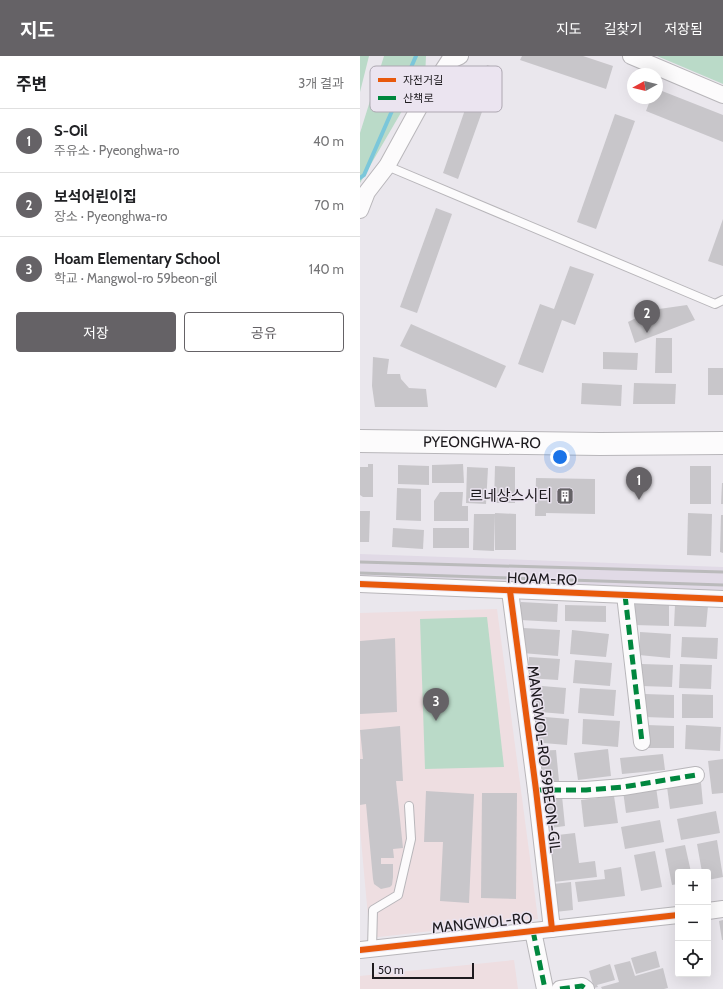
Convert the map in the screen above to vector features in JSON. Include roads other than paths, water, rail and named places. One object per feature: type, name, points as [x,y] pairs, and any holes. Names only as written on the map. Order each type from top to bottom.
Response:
[{"type":"main road","name":"PYEONGHWA-RO","points":[[360,441],[723,444]]},
{"type":"street","points":[[631,56],[723,95]]},
{"type":"street","points":[[360,210],[367,192],[387,166],[417,112]]},
{"type":"street","name":"HOAM-RO","points":[[360,584],[723,599]]},
{"type":"street","name":"MANGWOL-RO 59BEON-GIL","points":[[510,591],[536,790],[552,929]]},
{"type":"street","points":[[625,596],[642,742]]},
{"type":"street","points":[[536,790],[586,790],[622,787],[696,775]]},
{"type":"street","points":[[711,911],[723,909]]},
{"type":"street","name":"MANGWOL-RO","points":[[366,949],[675,914]]},
{"type":"street","points":[[533,931],[545,989]]},
{"type":"street","points":[[560,989],[582,986],[586,989]]},
{"type":"lane","points":[[387,166],[716,304],[723,300]]},
{"type":"lane","points":[[366,949],[373,910],[398,895],[411,839],[409,806]]},
{"type":"waterway","points":[[412,66],[416,56]]},
{"type":"waterway","points":[[360,178],[364,175],[392,112]]},
{"type":"railway","points":[[360,562],[723,572]]},
{"type":"railway","points":[[360,573],[723,585]]},
{"type":"place","name":"보석어린이집","points":[[647,333]]},
{"type":"place","name":"르네상스시티","points":[[565,496]]},
{"type":"place","name":"S-Oil","points":[[639,500]]},
{"type":"place","name":"Hoam Elementary School","points":[[436,721]]}]
